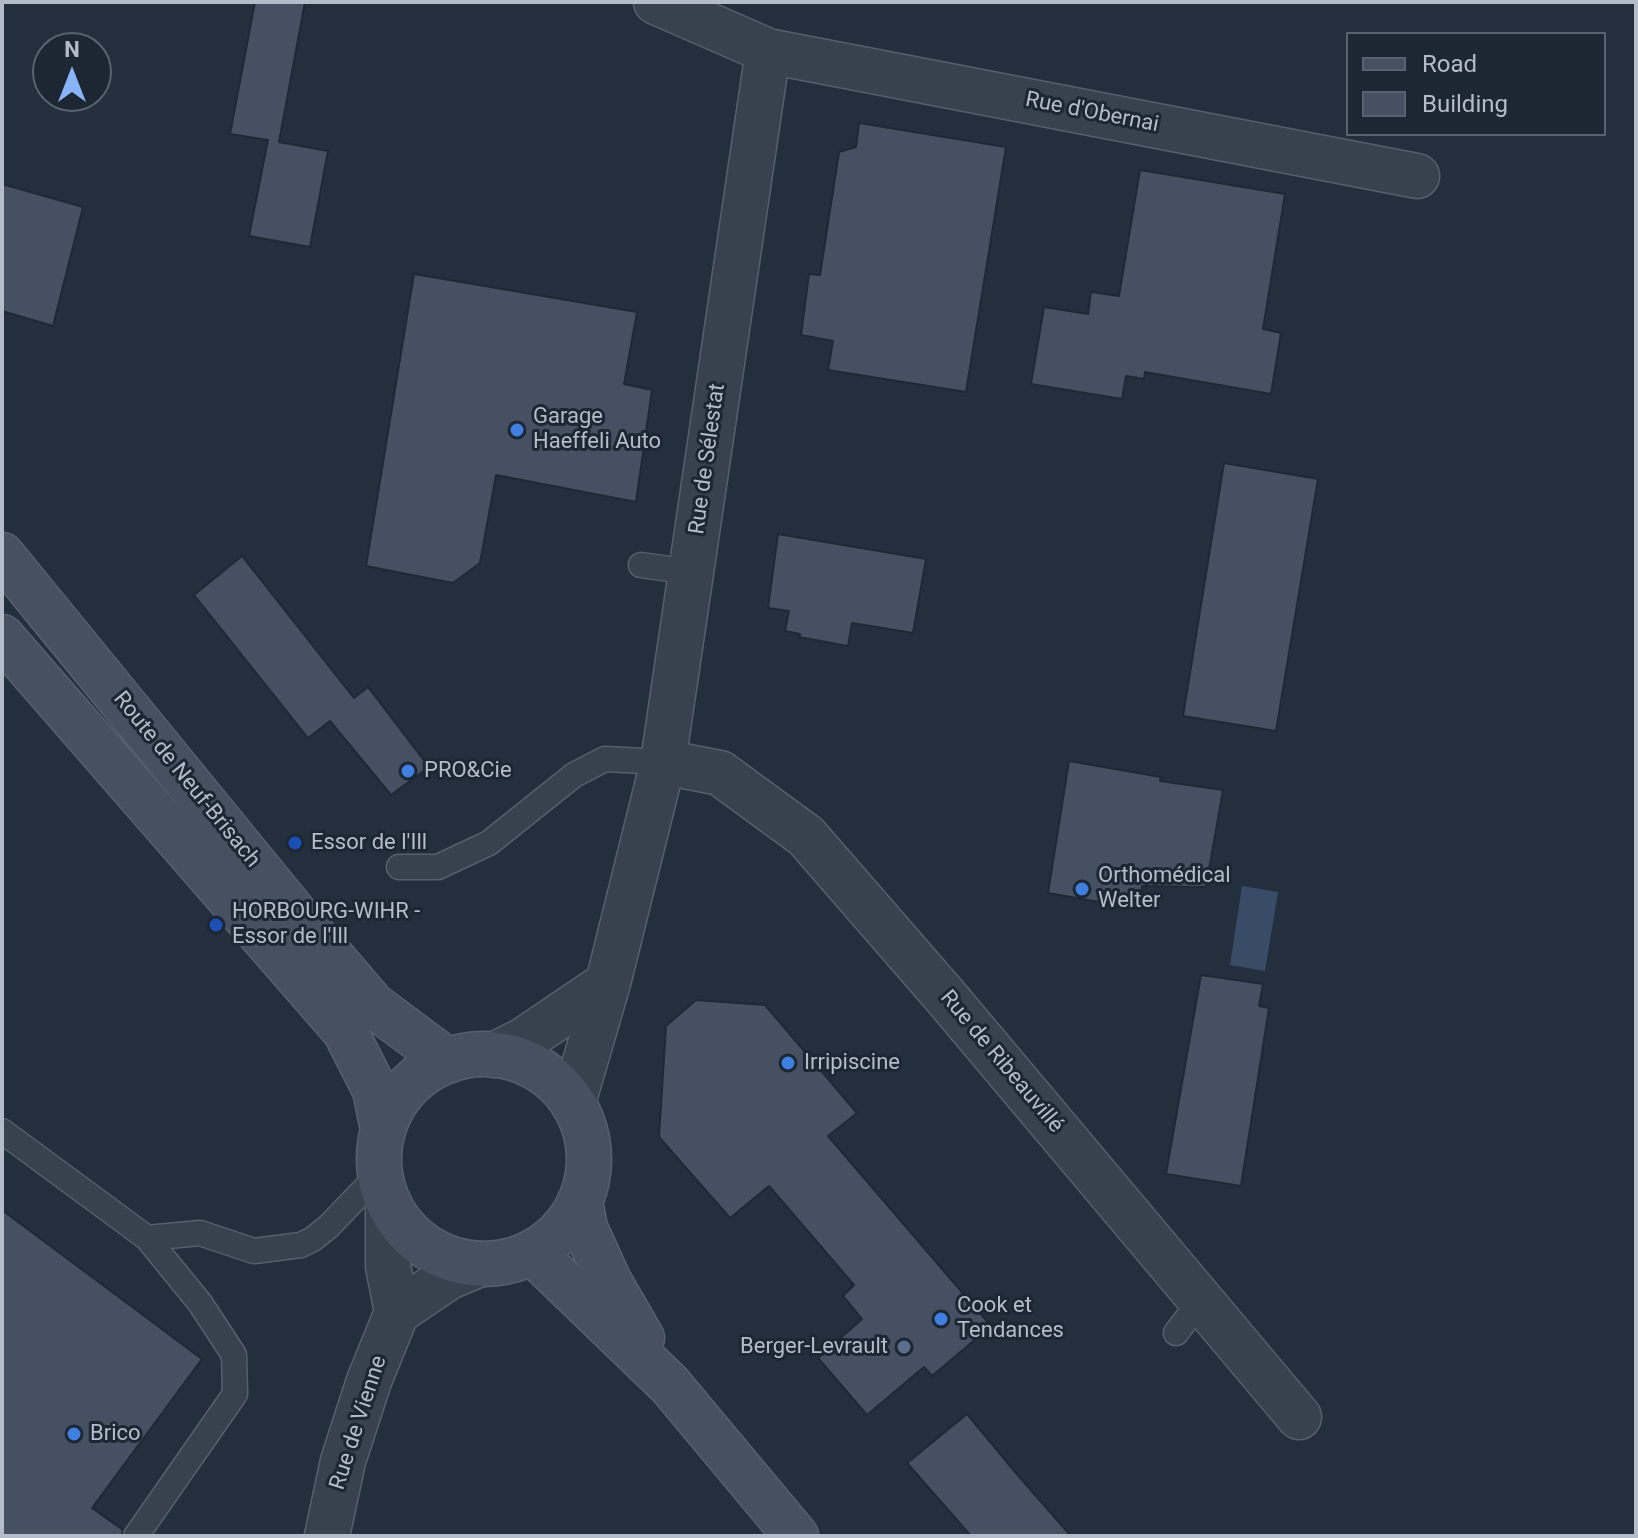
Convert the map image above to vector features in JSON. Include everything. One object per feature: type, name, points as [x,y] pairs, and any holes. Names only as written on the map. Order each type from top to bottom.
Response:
[{"type":"main road","name":"Route de Neuf-Brisach","points":[[2,555],[373,1005],[448,1061]]},
{"type":"main road","name":"Route de Neuf-Brisach","points":[[2,637],[345,1031],[375,1090],[383,1130],[384,1188],[404,1229],[428,1248],[453,1260],[480,1264],[508,1262],[533,1253],[556,1237],[571,1218],[585,1189],[590,1159],[585,1130],[573,1103],[558,1084],[518,1060],[494,1055],[471,1055],[425,1072],[393,1105],[383,1130]]},
{"type":"main road","name":"Route de Neuf-Brisach","points":[[580,1201],[585,1228],[609,1281],[670,1385]]},
{"type":"main road","name":"Route de Neuf-Brisach","points":[[533,1253],[670,1385],[796,1536]]},
{"type":"street","points":[[656,2],[768,51]]},
{"type":"street","name":"Rue d'Obernai","points":[[768,51],[1417,176]]},
{"type":"street","name":"Rue de Sélestat","points":[[573,1103],[608,983],[663,762],[768,51]]},
{"type":"street","name":"Rue de Ribeauvillé","points":[[663,762],[720,773],[806,836],[945,996],[1188,1316],[1299,1417]]},
{"type":"street","points":[[494,1055],[524,1040],[608,983]]},
{"type":"street","points":[[384,1188],[388,1266],[397,1312],[449,1277],[480,1264]]},
{"type":"street","name":"Rue de Vienne","points":[[327,1536],[343,1461],[364,1394],[397,1312]]},
{"type":"lane","points":[[641,565],[691,572]]},
{"type":"lane","points":[[399,867],[438,867],[489,843],[574,775],[605,759],[663,762]]},
{"type":"lane","points":[[2,1131],[147,1238],[200,1303],[234,1355],[235,1394],[136,1536]]},
{"type":"lane","points":[[147,1238],[200,1233],[254,1251],[301,1245],[384,1188]]},
{"type":"water","points":[[1242,886],[1278,892],[1265,971],[1230,965]]},
{"type":"building","points":[[255,2],[305,2],[279,142],[328,151],[310,247],[249,236],[268,140],[230,134]]},
{"type":"building","points":[[859,123],[1006,147],[966,392],[828,370],[833,341],[801,335],[809,274],[820,275],[839,152],[856,147]]},
{"type":"building","points":[[1140,170],[1285,194],[1263,329],[1281,333],[1271,394],[1145,372],[1144,379],[1126,376],[1122,399],[1031,384],[1044,307],[1088,314],[1091,292],[1119,296]]},
{"type":"building","points":[[2,184],[83,207],[53,326],[2,311]]},
{"type":"building","name":"Garage Haeffeli Auto","points":[[414,274],[637,312],[624,384],[652,390],[636,502],[496,475],[480,563],[453,583],[366,566]]},
{"type":"building","points":[[1224,463],[1318,479],[1276,731],[1183,716]]},
{"type":"building","points":[[778,534],[926,559],[913,633],[852,623],[848,646],[799,637],[800,634],[785,631],[789,611],[768,608]]},
{"type":"building","points":[[242,556],[354,698],[368,687],[429,767],[391,795],[330,721],[308,738],[194,595]]},
{"type":"building","points":[[1069,761],[1161,777],[1160,781],[1223,790],[1206,887],[1142,886],[1139,909],[1048,893]]},
{"type":"building","points":[[1201,975],[1263,984],[1259,1006],[1269,1008],[1241,1186],[1166,1174]]},
{"type":"building","points":[[696,1000],[765,1005],[857,1113],[828,1136],[991,1326],[932,1376],[924,1367],[867,1415],[818,1358],[862,1319],[843,1296],[854,1285],[769,1186],[730,1218],[659,1137],[666,1026]]},
{"type":"building","name":"Brico","points":[[2,1210],[202,1359],[92,1508],[123,1530],[121,1536],[2,1536]]},
{"type":"building","points":[[967,1414],[1071,1536],[971,1536],[907,1463]]},
{"type":"place","name":"Garage Haeffeli Auto","points":[[517,430]]},
{"type":"place","name":"PRO&Cie","points":[[408,771]]},
{"type":"place","name":"Essor de l'Ill","points":[[295,843]]},
{"type":"place","name":"Orthomédical Welter","points":[[1082,889]]},
{"type":"place","name":"HORBOURG-WIHR - Essor de l'Ill","points":[[216,925]]},
{"type":"place","name":"Irripiscine","points":[[788,1063]]},
{"type":"place","name":"Cook et Tendances","points":[[941,1319]]},
{"type":"place","name":"Berger-Levrault","points":[[904,1347]]},
{"type":"place","name":"Brico","points":[[74,1434]]}]
